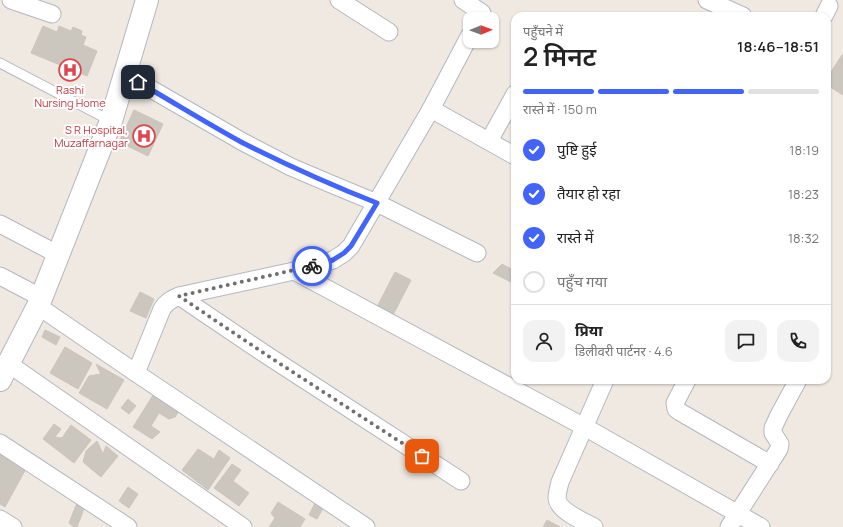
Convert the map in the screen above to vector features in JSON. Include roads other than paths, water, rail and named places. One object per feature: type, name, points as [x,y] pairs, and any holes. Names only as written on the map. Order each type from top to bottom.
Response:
[{"type":"main road","points":[[4,372],[40,302],[111,121],[146,0]]},
{"type":"street","points":[[11,0],[52,14]]},
{"type":"street","points":[[339,0],[389,32]]},
{"type":"street","points":[[463,0],[483,11]]},
{"type":"street","points":[[707,0],[734,12]]},
{"type":"street","points":[[136,374],[162,309],[165,304],[172,299],[179,296],[321,264],[333,260],[344,253],[351,246],[377,203],[431,109],[463,48]]},
{"type":"street","points":[[125,74],[243,142],[291,167],[377,203],[477,253]]},
{"type":"street","points":[[489,141],[511,101]]},
{"type":"street","points":[[431,109],[511,154]]},
{"type":"street","points":[[0,224],[59,255]]},
{"type":"street","points":[[294,271],[584,427],[733,520],[761,527]]},
{"type":"street","points":[[0,276],[40,302],[136,374],[366,527]]},
{"type":"street","points":[[179,296],[265,354],[461,481]]},
{"type":"street","points":[[4,372],[243,527]]},
{"type":"street","points":[[594,527],[569,513],[561,506],[557,499],[560,482],[603,384]]},
{"type":"street","points":[[684,384],[675,403],[676,409],[770,464]]},
{"type":"street","points":[[733,520],[778,451],[780,446],[773,433],[774,426],[796,384]]},
{"type":"street","points":[[0,443],[128,527]]},
{"type":"street","points":[[0,520],[13,527]]},
{"type":"lane","points":[[0,63],[111,121]]},
{"type":"place","name":"Rashi Nursing Home","points":[[70,70]]},
{"type":"place","name":"S R Hospital, Muzaffarnagar","points":[[144,136]]}]
